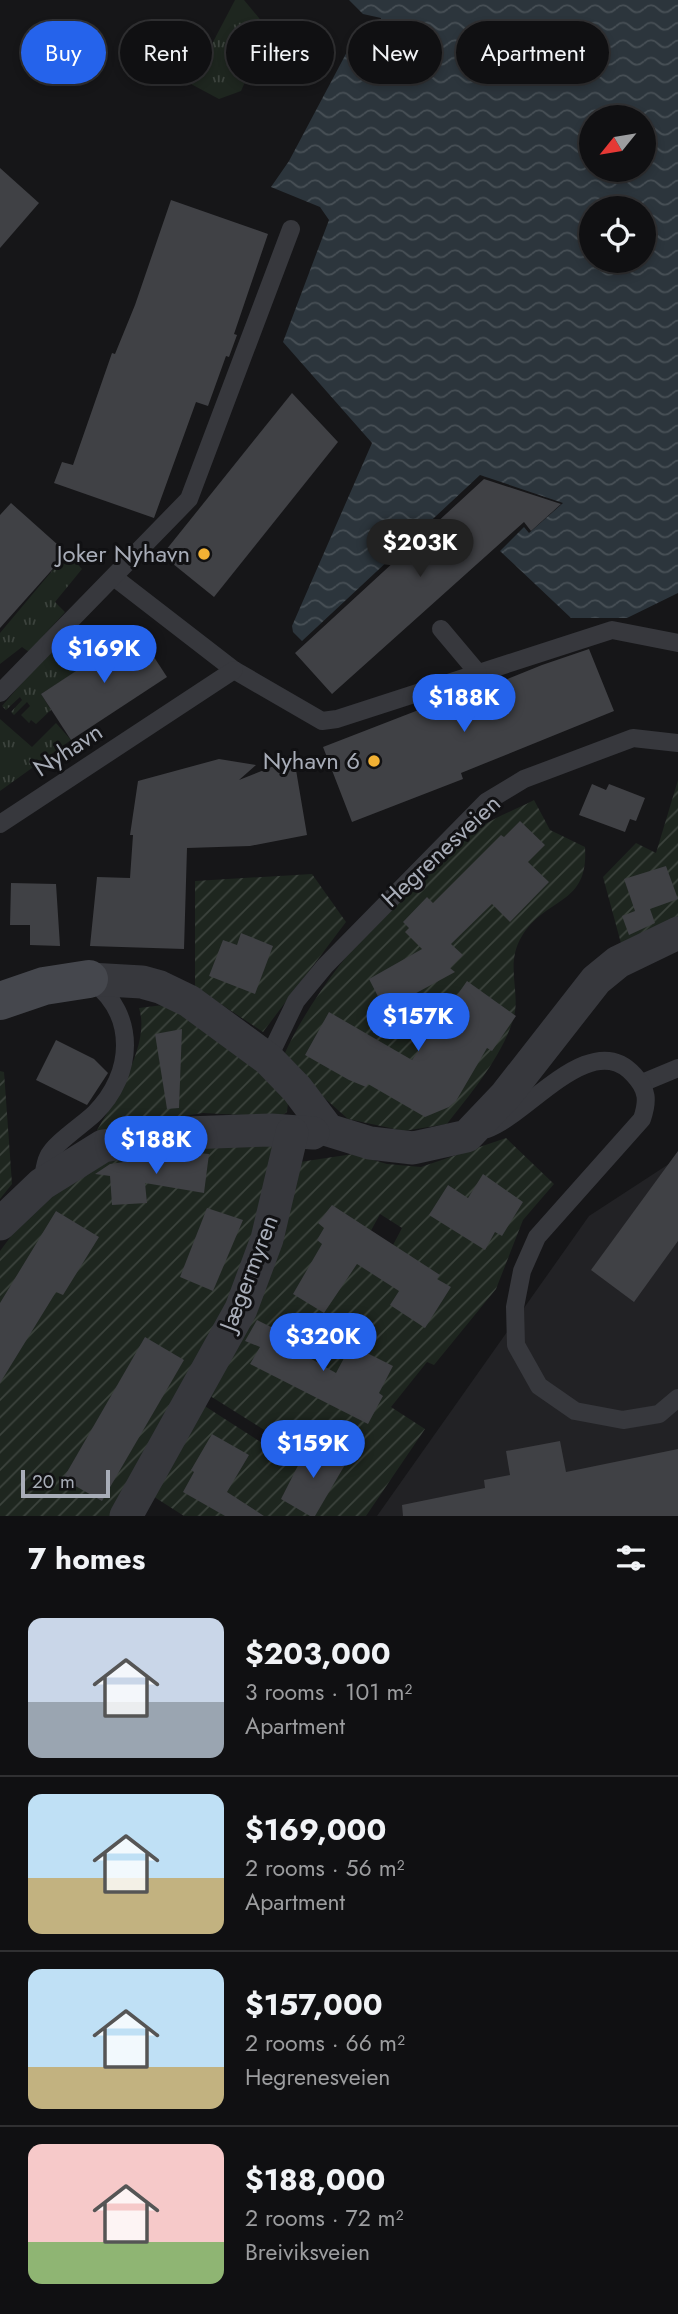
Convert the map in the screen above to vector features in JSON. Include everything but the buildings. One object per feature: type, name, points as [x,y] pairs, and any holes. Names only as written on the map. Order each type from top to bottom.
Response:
[{"type":"street","points":[[0,1224],[42,1184],[103,1146],[187,1133],[271,1130],[292,1133],[328,1130],[370,1143],[413,1148],[467,1136],[506,1095],[596,980],[618,962],[678,933]]},
{"type":"street","points":[[0,1001],[44,986],[89,979],[142,982],[160,987],[189,1001],[268,1059],[298,1089],[328,1130]]},
{"type":"street","name":"Jægermyren","points":[[126,1516],[241,1309],[267,1239],[292,1133]]},
{"type":"lane","points":[[0,692],[115,578],[188,499],[290,229]]},
{"type":"lane","points":[[115,578],[234,670],[322,720],[337,719],[612,630],[678,643]]},
{"type":"lane","points":[[441,629],[478,673]]},
{"type":"lane","name":"Nyhavn","points":[[0,824],[234,670]]},
{"type":"lane","name":"Hegrenesveien","points":[[268,1059],[296,1002],[325,966],[486,802],[524,779],[633,738],[678,743]]},
{"type":"lane","points":[[42,1184],[48,1155],[106,1099],[125,1052],[124,1026],[117,1008],[105,991],[89,979]]},
{"type":"lane","points":[[467,1136],[491,1128],[528,1105],[564,1075],[590,1061],[609,1059],[629,1069],[642,1083],[648,1100],[642,1119],[537,1237],[522,1271],[515,1307],[516,1345],[539,1386],[575,1410],[623,1420],[659,1414],[678,1398]]},
{"type":"lane","points":[[642,1083],[678,1068]]},
{"type":"shaded area","points":[[678,1158],[678,1516],[377,1516],[589,1216]]},
{"type":"green space","points":[[235,0],[244,0],[261,21],[226,21],[226,84],[244,84],[241,91],[219,99],[191,84],[212,84],[212,44]]},
{"type":"green space","points":[[67,553],[82,569],[55,602],[65,612],[29,652],[22,647],[0,664],[0,633]]},
{"type":"green space","points":[[90,634],[108,651],[41,694],[51,710],[36,724],[31,720],[29,723],[21,715],[30,706],[27,702],[14,715],[11,712],[22,700],[20,697],[6,710],[2,706],[51,649],[65,661]]},
{"type":"green space","points":[[0,719],[32,747],[56,723],[71,740],[0,791]]},
{"type":"green space","points":[[678,780],[678,925],[622,947],[603,877],[636,843],[656,853]]},
{"type":"green space","points":[[534,800],[550,830],[585,847],[584,866],[573,891],[532,923],[522,936],[514,958],[515,1010],[501,1048],[447,1124],[404,1131],[348,1119],[293,1070],[284,1055],[300,1024],[342,962],[367,932],[422,876],[483,825]]},
{"type":"green space","points":[[312,874],[346,922],[263,1032],[195,987],[195,881]]},
{"type":"green space","points":[[163,1005],[186,1011],[259,1069],[288,1103],[287,1112],[280,1117],[203,1113],[150,1121],[105,1137],[97,1130],[136,1054],[140,1038],[139,1008]]},
{"type":"green space","points":[[0,1071],[4,1072],[12,1184],[0,1199]]},
{"type":"green space","points":[[506,1138],[554,1184],[523,1220],[496,1289],[434,1365],[427,1362],[391,1407],[425,1429],[366,1516],[184,1516],[148,1493],[200,1403],[273,1450],[282,1441],[207,1394],[300,1162],[353,1154],[387,1164],[421,1167]],"holes":[[[380,1214],[402,1228],[384,1262],[361,1249]]]},
{"type":"green space","points":[[269,1142],[276,1154],[255,1254],[112,1516],[0,1516],[0,1251],[41,1196],[104,1160],[158,1156],[154,1144]]},
{"type":"water","points":[[349,0],[678,0],[678,593],[627,618],[571,618],[500,551],[524,527],[529,533],[563,503],[480,475],[302,641],[293,632],[292,626],[372,443],[283,342],[329,220],[320,207],[271,187],[289,161],[330,84],[334,84],[334,76],[348,50],[348,84],[442,84],[442,21],[381,21],[381,18],[363,14]]},
{"type":"place","name":"Joker Nyhavn","points":[[204,554]]},
{"type":"place","name":"Nyhavn 6","points":[[374,761]]}]
